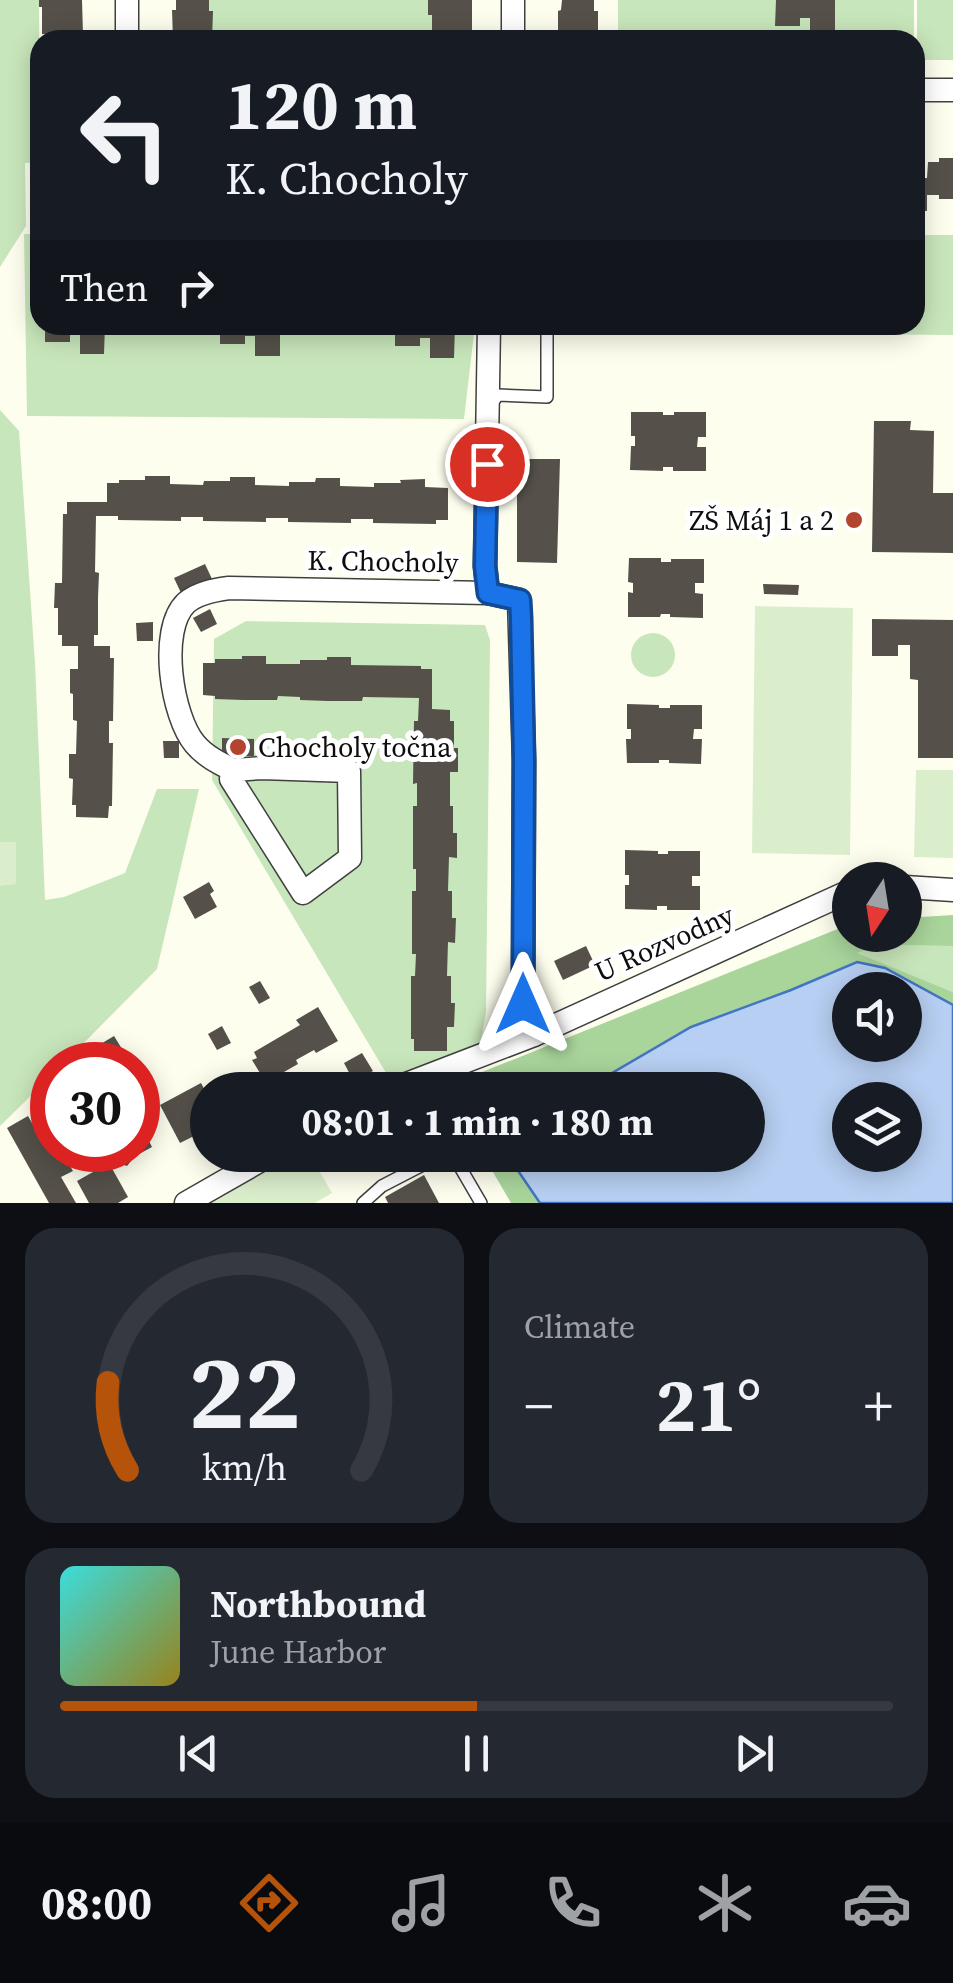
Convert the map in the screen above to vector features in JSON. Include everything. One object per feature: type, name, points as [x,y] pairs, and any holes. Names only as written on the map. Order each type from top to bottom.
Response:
[{"type":"street","points":[[127,0],[127,30]]},
{"type":"street","points":[[512,0],[513,30]]},
{"type":"street","points":[[925,90],[953,90]]},
{"type":"street","points":[[488,593],[485,566],[489,335]]},
{"type":"street","name":"K. Chocholy","points":[[233,770],[206,755],[192,742],[182,724],[171,652],[177,617],[184,605],[206,592],[229,588],[488,593],[520,600],[523,1004],[534,1035]]},
{"type":"street","points":[[233,770],[349,771],[350,858],[302,893],[232,779],[233,770]]},
{"type":"street","points":[[922,888],[953,890]]},
{"type":"street","name":"U Rozvodny","points":[[438,1072],[534,1035],[832,899]]},
{"type":"street","points":[[186,1203],[240,1172]]},
{"type":"lane","points":[[488,408],[498,395],[547,397],[547,335]]},
{"type":"lane","points":[[363,1203],[382,1186],[440,1156],[451,1158],[460,1167],[481,1203]]},
{"type":"green space","points":[[0,0],[39,0],[39,30],[30,30],[26,226],[0,267]]},
{"type":"green space","points":[[209,0],[428,0],[428,15],[432,15],[432,30],[208,30]]},
{"type":"green space","points":[[618,0],[914,0],[914,30],[618,30]]},
{"type":"green space","points":[[917,0],[953,0],[953,60],[925,60],[925,30],[917,30]]},
{"type":"green space","points":[[24,234],[30,234],[30,335],[474,335],[464,419],[27,416]]},
{"type":"green space","points":[[925,235],[953,235],[953,335],[925,335]]},
{"type":"green space","points":[[0,410],[19,431],[35,663],[45,900],[64,897],[125,873],[157,789],[199,789],[157,969],[85,1042],[30,1042],[30,1097],[0,1126]]},
{"type":"green space","points":[[755,606],[853,608],[850,855],[752,853]]},
{"type":"green space","points":[[246,621],[485,625],[490,640],[486,1012],[480,1045],[417,1072],[385,1072],[212,780],[214,639]]},
{"type":"green space","points":[[653,633],[669,639],[675,655],[669,671],[653,677],[637,671],[631,655],[637,639]]},
{"type":"green space","points":[[916,770],[953,770],[953,858],[914,857]]},
{"type":"green space","points":[[0,842],[16,842],[16,884],[0,886]]},
{"type":"green space","points":[[953,915],[953,946],[922,946],[922,917]]},
{"type":"green space","points":[[832,931],[832,952],[860,952],[904,972],[857,962],[691,1027],[614,1072],[482,1072]]},
{"type":"green space","points":[[922,946],[953,946],[953,992],[922,980],[922,972],[903,972],[856,953],[922,952]]},
{"type":"green space","points":[[922,979],[953,992],[953,1005],[922,988]]},
{"type":"green space","points":[[262,1172],[320,1172],[332,1193],[315,1203],[207,1203]]},
{"type":"green space","points":[[493,1172],[520,1172],[540,1203],[511,1203]]},
{"type":"water","points":[[857,962],[892,972],[833,972]]},
{"type":"water","points":[[832,973],[832,1062],[922,1062],[922,988],[953,1005],[953,1203],[540,1203],[519,1172],[765,1172],[765,1072],[614,1072],[691,1027]]},
{"type":"building","points":[[39,0],[82,0],[83,30],[42,30]]},
{"type":"building","points":[[176,0],[209,0],[212,30],[173,30],[172,10],[176,10]]},
{"type":"building","points":[[428,0],[472,0],[472,30],[432,30],[432,15],[428,15]]},
{"type":"building","points":[[562,0],[594,0],[598,30],[558,30]]},
{"type":"building","points":[[776,0],[835,0],[835,30],[810,30],[810,18],[800,18],[800,26],[775,26]]},
{"type":"building","points":[[939,158],[953,158],[953,199],[927,195],[925,211],[928,162],[939,162]]},
{"type":"building","points":[[45,335],[70,335],[70,342],[45,342]]},
{"type":"building","points":[[80,335],[105,335],[104,354],[80,354]]},
{"type":"building","points":[[220,335],[280,335],[280,356],[255,356],[255,336],[245,336],[245,344],[220,344]]},
{"type":"building","points":[[395,335],[455,335],[454,358],[430,358],[430,338],[420,338],[420,346],[395,346]]},
{"type":"building","points":[[631,412],[706,412],[706,437],[698,437],[697,447],[706,447],[706,471],[673,471],[673,467],[663,467],[663,471],[630,470],[631,446],[635,446]]},
{"type":"building","points":[[874,421],[911,421],[910,430],[934,431],[933,493],[953,493],[953,553],[872,552]]},
{"type":"building","points":[[517,459],[560,459],[557,563],[517,562]]},
{"type":"building","points":[[145,476],[170,476],[170,484],[203,485],[204,481],[230,481],[230,477],[255,477],[255,485],[289,486],[289,482],[340,478],[340,486],[374,487],[374,483],[425,479],[425,487],[448,488],[448,520],[436,520],[436,524],[373,523],[373,519],[351,519],[351,523],[288,522],[288,518],[266,518],[266,522],[203,521],[203,517],[181,517],[181,521],[118,520],[118,516],[96,516],[95,572],[99,573],[98,635],[94,635],[94,646],[110,646],[110,658],[114,658],[113,721],[109,721],[109,743],[113,743],[112,806],[108,818],[76,817],[69,754],[76,754],[77,721],[73,720],[70,669],[78,669],[78,646],[62,646],[58,608],[54,608],[55,583],[62,583],[63,514],[67,514],[67,502],[107,502],[107,483],[145,480]]},
{"type":"building","points":[[629,558],[661,558],[661,562],[704,559],[704,583],[695,583],[695,593],[703,594],[703,618],[670,614],[628,617],[628,592],[633,593],[633,583],[628,582]]},
{"type":"building","points":[[205,564],[212,579],[181,593],[174,578]]},
{"type":"building","points":[[763,584],[799,585],[798,595],[764,594]]},
{"type":"building","points":[[210,609],[217,624],[201,632],[193,618]]},
{"type":"building","points":[[872,619],[953,620],[953,758],[918,758],[918,680],[910,679],[910,645],[898,645],[898,656],[872,656]]},
{"type":"building","points":[[153,622],[153,641],[137,641],[136,623]]},
{"type":"building","points":[[266,656],[266,664],[351,657],[351,665],[432,669],[432,709],[450,710],[454,748],[458,748],[458,772],[450,772],[457,858],[449,857],[448,891],[452,891],[452,918],[456,918],[455,943],[448,942],[447,976],[451,976],[451,1003],[455,1003],[454,1027],[447,1027],[447,1051],[414,1051],[411,1039],[411,976],[415,976],[416,954],[412,954],[412,891],[416,891],[413,806],[417,806],[417,783],[413,784],[414,721],[418,721],[419,698],[328,701],[278,696],[277,700],[243,700],[203,695],[203,663]]},
{"type":"building","points":[[627,704],[659,708],[702,705],[702,729],[694,729],[693,739],[702,739],[701,764],[669,760],[627,763],[626,739],[631,739],[631,729],[627,729]]},
{"type":"building","name":"Chocholy točna","points":[[222,738],[254,739],[254,756],[222,756]]},
{"type":"building","points":[[163,741],[179,741],[179,758],[164,758]]},
{"type":"building","points":[[625,850],[658,854],[700,851],[700,876],[692,876],[692,886],[700,886],[700,910],[667,910],[667,906],[657,906],[657,910],[625,909],[629,875],[625,875]]},
{"type":"building","points":[[209,882],[217,907],[195,919],[183,897]]},
{"type":"building","points":[[586,946],[595,965],[563,980],[554,961]]},
{"type":"building","points":[[260,981],[270,998],[259,1004],[249,987]]},
{"type":"building","points":[[318,1007],[338,1041],[296,1060],[298,1064],[284,1072],[259,1072],[252,1060],[257,1058],[254,1052],[300,1025],[296,1020]]},
{"type":"building","points":[[222,1026],[231,1043],[217,1050],[208,1034]]},
{"type":"building","points":[[362,1053],[373,1071],[349,1072],[344,1063]]},
{"type":"building","points":[[190,1089],[190,1138],[180,1143],[160,1105]]},
{"type":"building","points":[[28,1116],[30,1120],[30,1169],[7,1128]]},
{"type":"building","points":[[32,1172],[71,1172],[61,1177],[76,1203],[49,1203]]},
{"type":"building","points":[[93,1172],[114,1172],[128,1197],[118,1203],[89,1203],[77,1181]]},
{"type":"building","points":[[424,1175],[439,1203],[388,1203],[385,1197]]},
{"type":"place","name":"ZŠ Máj 1 a 2","points":[[854,520]]},
{"type":"place","name":"Chocholy točna","points":[[238,747]]},
{"type":"route","points":[[487,464],[488,593],[520,600],[523,1004]]}]
